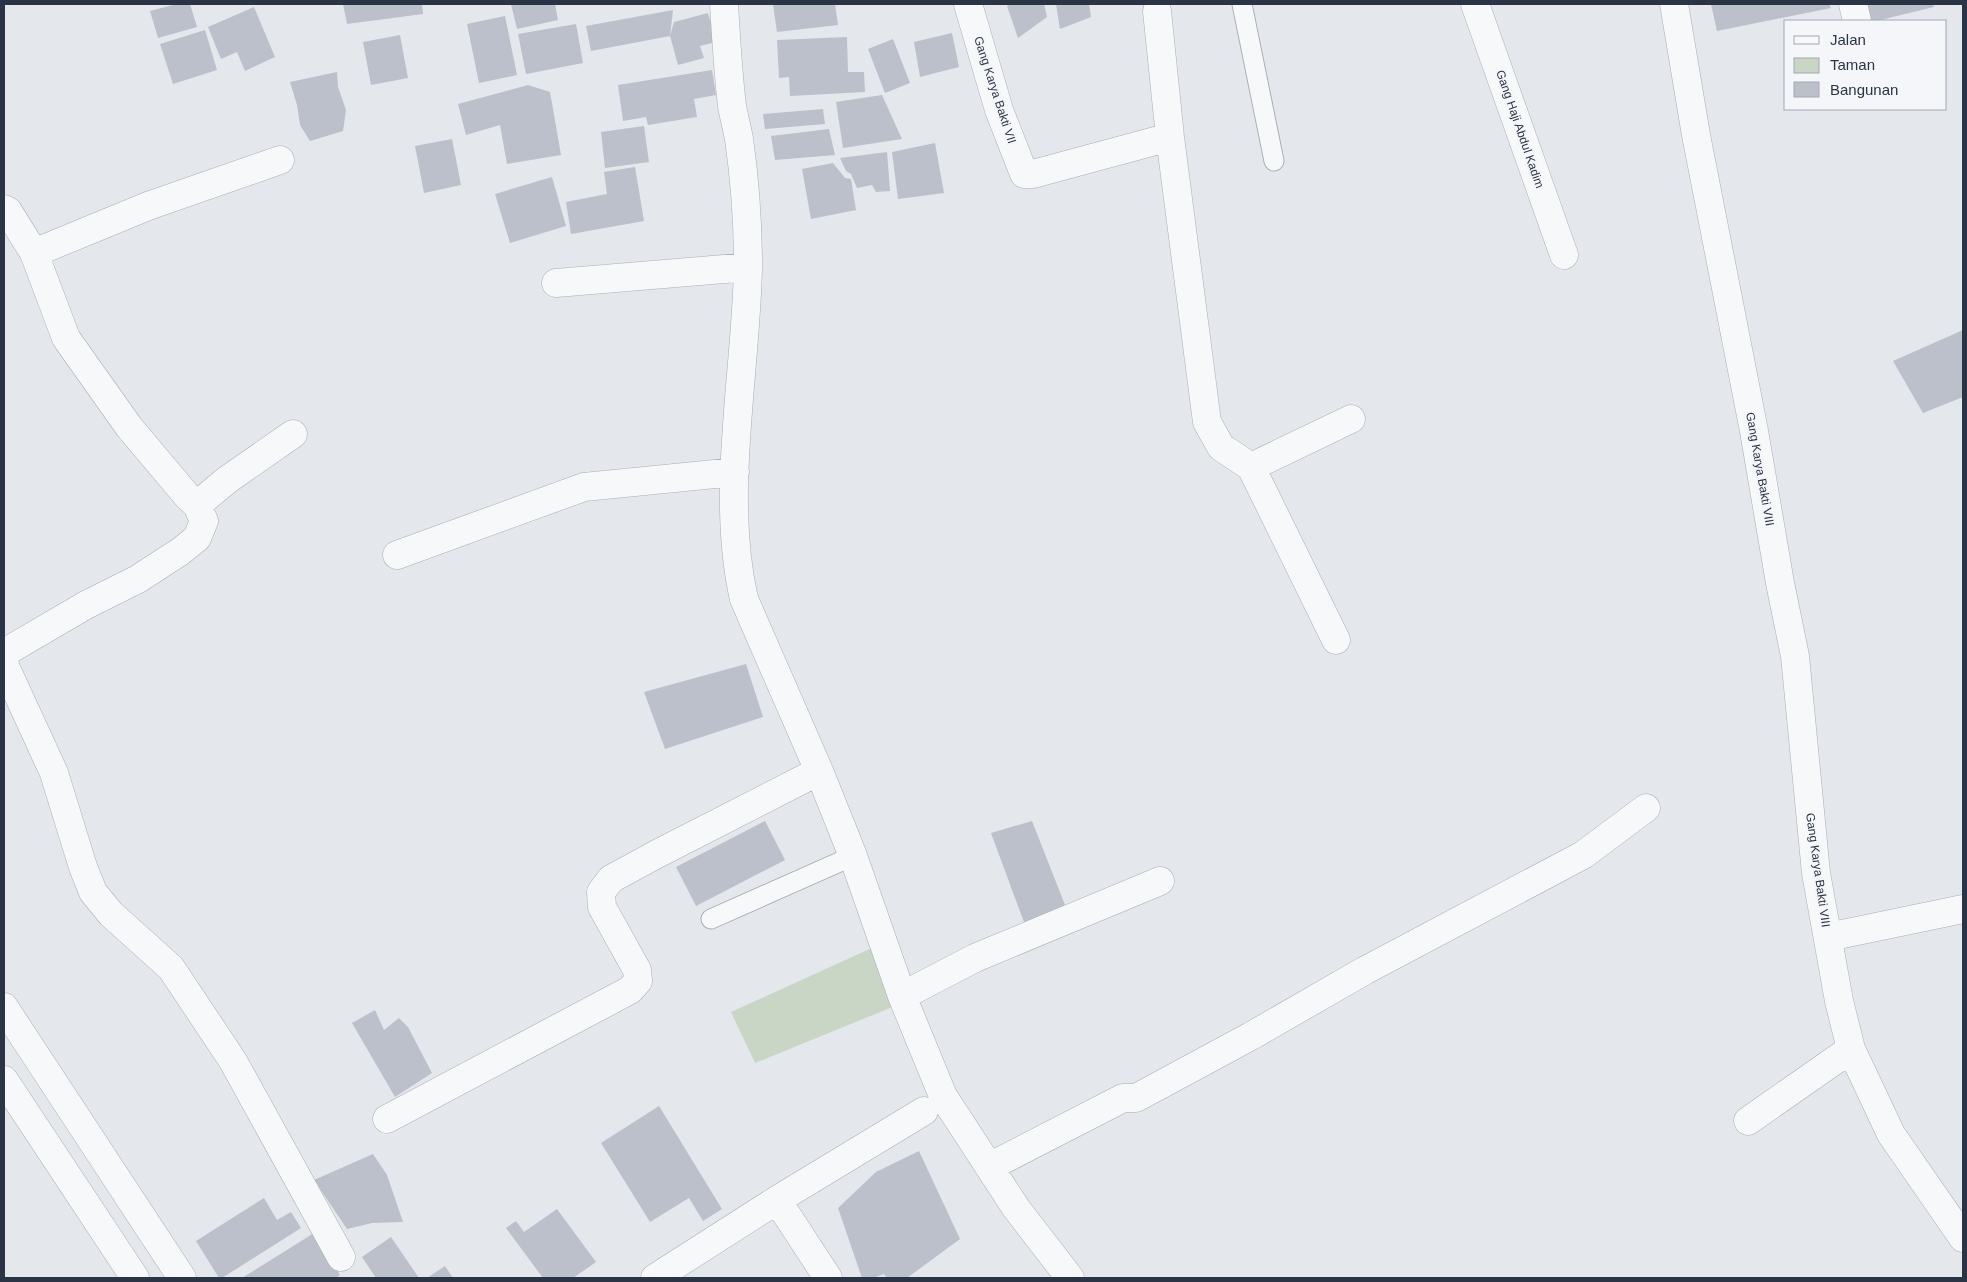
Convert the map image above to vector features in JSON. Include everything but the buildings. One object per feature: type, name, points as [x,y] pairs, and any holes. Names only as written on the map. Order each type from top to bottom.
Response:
[{"type":"street","points":[[724,4],[732,108],[739,139],[744,193],[748,267],[735,472],[737,570],[744,599],[819,771],[853,856],[902,996],[943,1096],[1016,1208],[1070,1278]]},
{"type":"street","name":"Gang Karya Bakti VII","points":[[968,4],[999,110],[1024,174],[1033,174],[1170,137]]},
{"type":"street","name":"Gang Haji Abdul Kadim","points":[[1476,4],[1564,255]]},
{"type":"street","name":"Gang Karya Bakti VIII","points":[[1674,4],[1696,135],[1754,431],[1780,583],[1795,656],[1816,873],[1839,1001],[1851,1049],[1891,1134],[1963,1238]]},
{"type":"street","points":[[1853,4],[1857,20]]},
{"type":"street","points":[[1157,11],[1170,137],[1207,422],[1221,447],[1251,467],[1336,640]]},
{"type":"street","points":[[34,253],[148,206],[280,160]]},
{"type":"street","points":[[4,209],[8,211],[34,253],[66,338],[129,427],[188,497],[197,505],[204,522],[198,538],[181,551],[138,579],[86,605],[4,653]]},
{"type":"street","points":[[556,283],[748,267]]},
{"type":"street","points":[[1251,467],[1351,419]]},
{"type":"street","points":[[197,505],[227,480],[293,434]]},
{"type":"street","points":[[397,555],[584,487],[735,472]]},
{"type":"street","points":[[4,664],[54,773],[78,852],[93,892],[111,914],[172,968],[233,1062],[340,1257]]},
{"type":"street","points":[[387,1119],[630,990],[638,981],[637,970],[602,907],[601,892],[611,879],[819,771]]},
{"type":"street","points":[[989,1167],[1122,1098],[1136,1098],[1251,1036],[1364,971],[1583,855],[1646,808]]},
{"type":"street","points":[[902,996],[975,958],[1160,881]]},
{"type":"street","points":[[1828,937],[1963,909]]},
{"type":"street","points":[[4,1007],[182,1278]]},
{"type":"street","points":[[1748,1121],[1851,1049]]},
{"type":"street","points":[[4,1080],[136,1278]]},
{"type":"street","points":[[655,1278],[777,1200],[924,1111]]},
{"type":"street","points":[[51,1152],[86,1130]]},
{"type":"street","points":[[777,1200],[828,1278]]},
{"type":"lane","points":[[1242,4],[1274,161]]},
{"type":"lane","points":[[711,919],[853,856]]},
{"type":"green space","points":[[874,947],[895,1006],[755,1063],[731,1012]]}]
